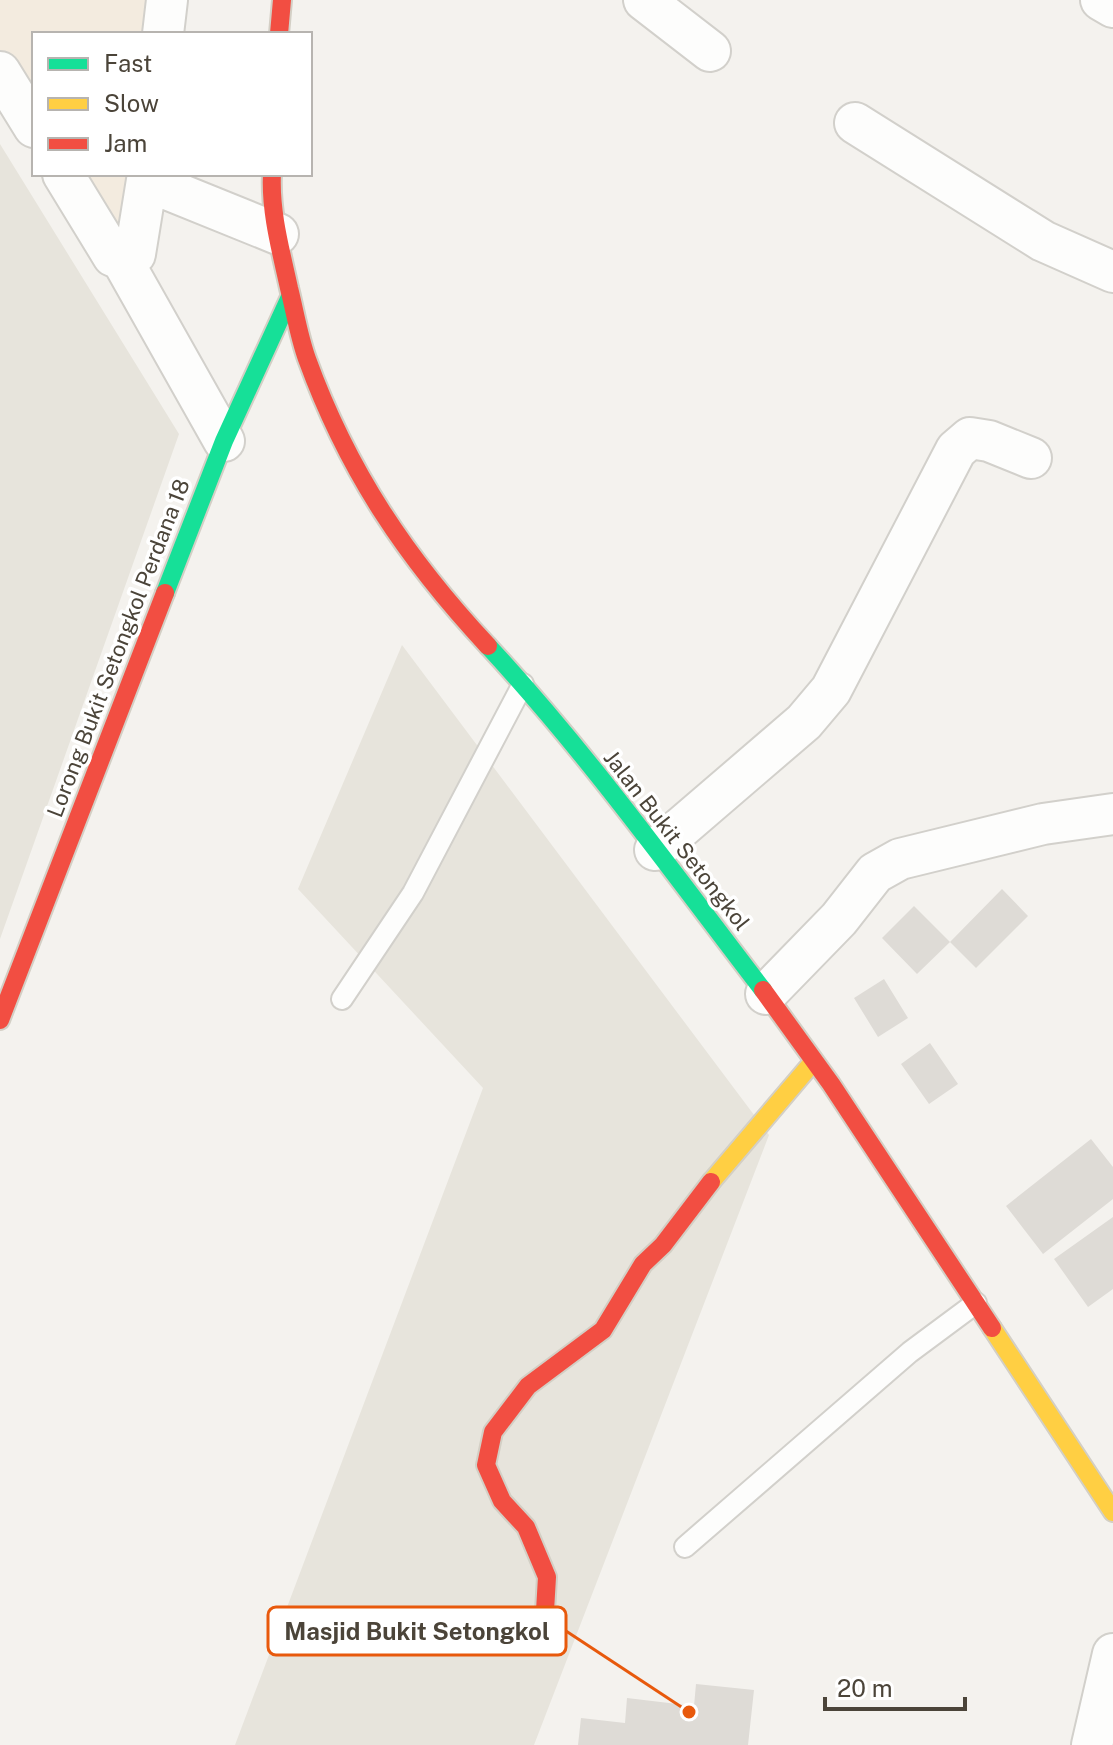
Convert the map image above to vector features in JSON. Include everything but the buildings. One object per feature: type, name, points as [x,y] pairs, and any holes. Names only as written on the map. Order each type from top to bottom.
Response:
[{"type":"street","points":[[163,32],[167,0]]},
{"type":"street","points":[[279,32],[282,0]]},
{"type":"street","points":[[644,0],[710,51]]},
{"type":"street","points":[[1101,0],[1113,7]]},
{"type":"street","points":[[0,72],[32,124]]},
{"type":"street","points":[[855,123],[1043,241],[1113,272]]},
{"type":"street","points":[[64,176],[113,256],[122,260],[224,441]]},
{"type":"street","name":"Jalan Bukit Setongkol","points":[[272,176],[271,191],[278,234],[306,357],[344,448],[378,509],[444,599],[523,684],[599,776],[766,994],[831,1084],[1113,1512]]},
{"type":"street","points":[[122,260],[135,254],[148,178],[278,234]]},
{"type":"street","name":"Lorong Bukit Setongkol Perdana 18","points":[[0,1020],[224,441],[290,297]]},
{"type":"street","points":[[655,850],[804,722],[831,690],[956,450],[970,438],[989,441],[1031,458]]},
{"type":"street","points":[[766,994],[839,919],[875,873],[900,859],[1043,824],[1113,814]]},
{"type":"street","points":[[544,1628],[547,1577],[526,1527],[502,1501],[486,1465],[493,1432],[528,1386],[603,1330],[643,1264],[663,1245],[708,1185],[813,1062]]},
{"type":"street","points":[[1092,1745],[1113,1654]]},
{"type":"lane","points":[[342,999],[413,893],[523,684]]},
{"type":"lane","points":[[685,1547],[910,1352],[976,1303]]},
{"type":"shaded area","points":[[0,0],[167,0],[163,32],[32,32],[32,137],[0,86]]},
{"type":"shaded area","points":[[0,144],[179,434],[0,939]]},
{"type":"shaded area","points":[[57,176],[148,176],[140,247]]},
{"type":"shaded area","points":[[402,645],[769,1135],[534,1745],[235,1745],[483,1088],[298,889]]},
{"type":"traffic: fast","points":[[165,593],[224,441],[290,297]]},
{"type":"traffic: fast","points":[[488,646],[595,772],[763,990]]},
{"type":"traffic: slow","points":[[711,1182],[813,1062]]},
{"type":"traffic: slow","points":[[992,1328],[1113,1512]]},
{"type":"traffic: jam","points":[[279,32],[282,0]]},
{"type":"traffic: jam","points":[[272,176],[274,217],[289,288],[304,351],[323,400],[382,512],[431,580],[488,646]]},
{"type":"traffic: jam","points":[[0,1020],[165,593]]},
{"type":"traffic: jam","points":[[763,990],[831,1084],[992,1328]]},
{"type":"traffic: jam","points":[[544,1628],[547,1577],[526,1527],[502,1501],[486,1465],[493,1432],[528,1386],[603,1330],[643,1264],[663,1245],[711,1182]]},
{"type":"place","name":"Masjid Bukit Setongkol","points":[[689,1712]]}]
